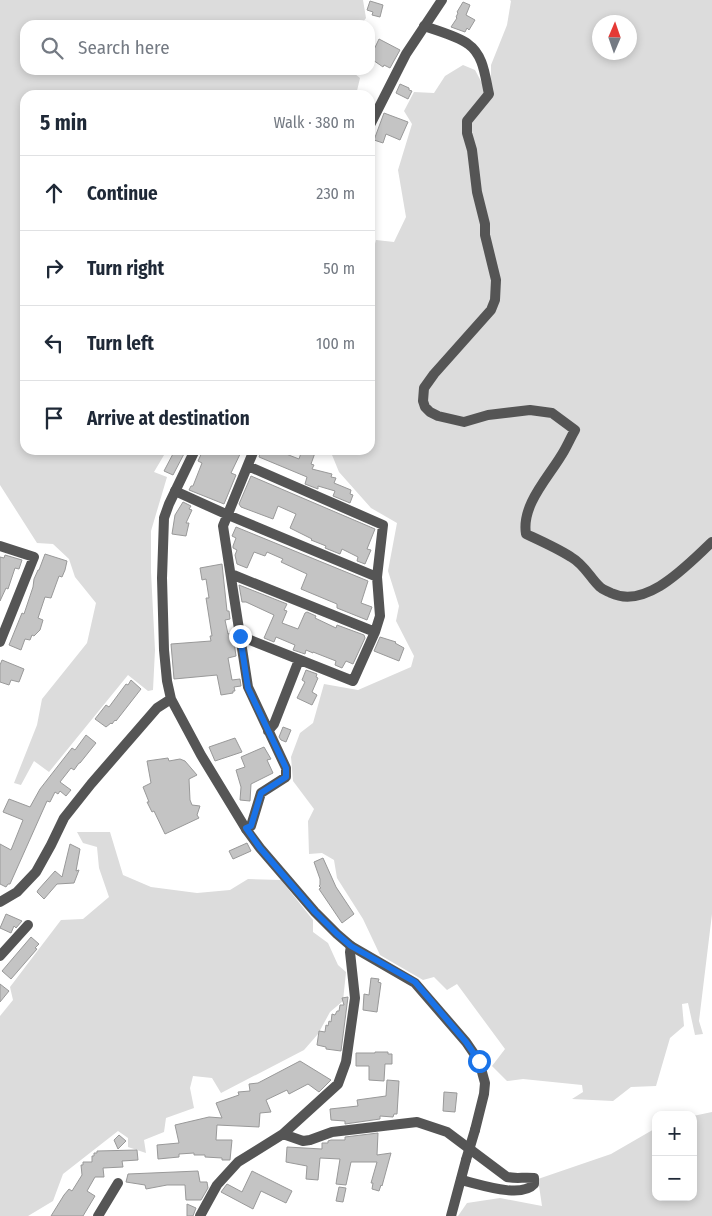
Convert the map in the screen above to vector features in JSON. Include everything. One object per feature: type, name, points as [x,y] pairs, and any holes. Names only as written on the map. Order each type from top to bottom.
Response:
[{"type":"street","points":[[375,114],[406,54],[442,0]]},
{"type":"street","points":[[424,26],[468,43],[483,65],[489,94],[467,121],[467,133],[472,150],[477,192],[485,224],[485,235],[496,280],[495,300],[491,310],[434,374],[424,388],[422,401],[425,407],[438,416],[464,422],[488,415],[530,410],[552,413],[575,430],[534,498],[525,525],[526,534],[572,557],[587,570],[601,588],[616,595],[628,596],[650,592],[671,579],[712,542]]},
{"type":"street","points":[[193,455],[164,518],[162,578],[165,669],[171,699],[201,754],[260,848],[315,912],[337,934],[351,946],[415,982],[475,1054],[481,1066],[485,1083],[484,1094],[450,1216]]},
{"type":"street","points":[[246,828],[251,826],[261,793],[286,777],[286,768],[248,688],[223,526],[252,455]]},
{"type":"street","points":[[240,636],[353,682],[380,616],[377,577],[383,525],[248,466]]},
{"type":"street","points":[[175,491],[377,577]]},
{"type":"street","points":[[0,546],[34,557],[0,642]]},
{"type":"street","points":[[231,574],[375,632]]},
{"type":"street","points":[[268,731],[274,724],[299,660]]},
{"type":"street","points":[[0,902],[17,892],[36,872],[69,811],[157,708],[171,699]]},
{"type":"street","points":[[0,956],[28,925]]},
{"type":"street","points":[[200,1216],[217,1185],[238,1162],[283,1134],[338,1084],[346,1062],[355,998],[351,946]]},
{"type":"street","points":[[283,1134],[303,1141],[332,1132],[417,1122],[447,1132],[506,1177],[516,1179],[534,1178],[534,1184],[530,1189],[514,1192],[461,1180]]},
{"type":"street","points":[[98,1216],[118,1183]]},
{"type":"shaded area","points":[[0,0],[363,0],[366,18],[365,20],[20,20],[20,75],[356,75],[360,78],[357,90],[20,90],[20,455],[164,455],[154,472],[167,477],[151,531],[155,650],[153,690],[148,691],[128,675],[49,772],[34,761],[21,785],[14,783],[37,725],[42,699],[87,643],[96,603],[75,577],[69,559],[53,544],[37,543],[0,485]]},
{"type":"shaded area","points":[[510,0],[712,0],[712,914],[699,1021],[703,1034],[695,1035],[688,1003],[682,1004],[684,1026],[670,1038],[656,1086],[631,1087],[613,1101],[572,1099],[583,1092],[582,1085],[523,1079],[507,1081],[492,1066],[505,1049],[457,984],[447,990],[434,977],[423,980],[380,955],[363,919],[337,878],[334,860],[322,853],[309,854],[308,821],[314,809],[293,781],[291,757],[300,733],[313,723],[324,684],[358,690],[411,667],[414,656],[396,621],[399,606],[388,571],[397,523],[371,508],[339,472],[332,455],[375,455],[375,244],[376,240],[394,242],[406,217],[398,170],[412,124],[404,111],[414,92],[434,93],[445,76],[463,65],[475,70],[482,83],[491,80],[491,65],[507,25]]},
{"type":"shaded area","points":[[77,832],[110,832],[123,875],[151,887],[197,893],[230,890],[248,879],[281,880],[313,920],[313,932],[328,943],[338,965],[346,972],[343,1001],[330,1012],[318,1034],[304,1050],[221,1093],[212,1078],[193,1076],[190,1088],[194,1108],[166,1118],[164,1132],[144,1140],[146,1153],[128,1147],[128,1138],[118,1131],[63,1174],[53,1201],[28,1216],[0,1216],[0,1016],[13,1000],[10,987],[61,920],[83,919],[109,897],[99,868],[97,847],[83,843]]},
{"type":"shaded area","points":[[712,1112],[712,1216],[458,1216],[467,1203],[500,1198],[542,1206],[538,1179],[611,1154],[652,1130],[652,1201],[697,1201],[697,1115]]},
{"type":"building","points":[[370,1],[383,5],[380,17],[372,15],[373,12],[367,10]]},
{"type":"building","points":[[463,2],[470,5],[466,15],[475,20],[469,30],[467,28],[465,32],[451,27],[457,18],[457,12]]},
{"type":"building","points":[[379,39],[400,50],[390,68],[384,65],[383,67],[375,61],[375,47]]},
{"type":"building","points":[[400,84],[412,91],[408,99],[396,93]]},
{"type":"building","points":[[384,113],[408,122],[400,140],[386,134],[383,143],[375,140]]},
{"type":"building","points":[[172,455],[183,455],[173,475],[164,471]]},
{"type":"building","points":[[201,455],[240,455],[231,473],[236,475],[224,504],[189,490],[193,486],[202,463],[198,461]]},
{"type":"building","points":[[260,455],[289,455],[299,459],[300,455],[314,455],[311,464],[314,465],[312,469],[332,474],[331,477],[336,478],[334,483],[351,490],[350,494],[353,495],[350,503],[333,496],[335,491],[318,486],[318,489],[305,484],[307,477],[259,457]]},
{"type":"building","points":[[251,476],[375,529],[367,549],[371,550],[365,564],[357,561],[358,557],[342,549],[340,554],[325,548],[326,546],[290,528],[296,514],[278,506],[273,519],[241,507],[239,504]]},
{"type":"building","points":[[183,502],[191,506],[189,509],[192,510],[186,523],[189,523],[186,536],[172,534],[175,515]]},
{"type":"building","points":[[236,527],[368,581],[361,603],[372,607],[367,620],[337,608],[337,604],[301,589],[307,574],[281,562],[283,559],[267,552],[265,556],[254,552],[247,568],[237,564],[235,555],[237,550],[233,548],[236,538],[232,536]]},
{"type":"building","points":[[45,554],[67,561],[65,570],[62,577],[59,576],[51,598],[45,597],[38,618],[43,620],[40,630],[34,636],[32,635],[30,640],[25,639],[21,650],[9,645],[22,613],[24,614],[34,579]]},
{"type":"building","points":[[5,555],[22,560],[19,569],[15,568],[8,589],[6,588],[0,601],[0,557],[4,558]]},
{"type":"building","points":[[222,564],[227,611],[229,611],[230,619],[225,620],[228,634],[232,633],[233,635],[236,656],[228,658],[232,680],[240,679],[241,686],[234,687],[235,691],[233,693],[221,695],[217,675],[174,679],[171,644],[211,641],[210,636],[212,636],[206,598],[209,598],[206,579],[202,580],[200,568]]},
{"type":"building","points":[[239,585],[287,604],[284,610],[287,611],[282,623],[298,629],[307,612],[336,628],[337,625],[364,635],[365,638],[353,664],[346,661],[342,668],[335,665],[336,661],[313,652],[306,650],[305,654],[293,650],[295,645],[276,637],[274,642],[264,638],[274,615],[246,602],[242,602]]},
{"type":"building","points":[[380,637],[396,642],[404,648],[399,661],[374,651]]},
{"type":"building","points":[[2,660],[24,669],[19,682],[11,680],[9,685],[0,682],[0,665]]},
{"type":"building","points":[[306,670],[317,674],[316,677],[318,678],[312,692],[317,695],[312,705],[297,698],[305,682],[302,680]]},
{"type":"building","points":[[131,680],[141,689],[116,721],[106,727],[95,719],[106,705],[109,707]]},
{"type":"building","points":[[283,727],[291,730],[286,742],[279,737]]},
{"type":"building","points":[[86,735],[96,743],[74,770],[71,768],[60,782],[71,790],[66,796],[60,791],[58,794],[55,792],[50,802],[47,801],[10,884],[6,887],[0,884],[0,844],[11,850],[23,820],[3,812],[9,799],[30,807],[40,789],[72,748],[75,750]]},
{"type":"building","points":[[235,738],[242,752],[215,761],[209,747]]},
{"type":"building","points":[[264,747],[271,759],[267,760],[273,773],[251,784],[250,801],[240,800],[241,787],[236,770],[245,767],[241,757]]},
{"type":"building","points":[[168,758],[169,761],[180,759],[185,761],[197,775],[189,779],[190,800],[192,805],[200,806],[197,815],[199,818],[165,834],[154,811],[152,812],[147,802],[149,802],[143,787],[151,783],[147,761]]},
{"type":"building","points":[[247,843],[251,851],[233,859],[229,851]]},
{"type":"building","points":[[70,844],[80,849],[76,871],[79,870],[74,883],[57,884],[44,899],[37,892],[55,871],[62,877]]},
{"type":"building","points":[[323,858],[336,887],[354,914],[342,923],[319,889],[321,888],[319,886],[320,879],[314,862]]},
{"type":"building","points":[[6,914],[22,921],[16,928],[14,926],[11,933],[0,928]]},
{"type":"building","points":[[31,937],[39,944],[35,948],[37,949],[11,979],[2,971]]},
{"type":"building","points":[[371,978],[379,979],[378,982],[381,983],[377,1012],[363,1010],[364,994],[369,995]]},
{"type":"building","points":[[0,984],[9,991],[0,1002]]},
{"type":"building","points":[[348,997],[341,1051],[326,1049],[326,1047],[317,1045],[319,1031],[325,1032],[326,1025],[328,1026],[329,1021],[331,1022],[332,1014],[335,1015],[339,1011],[340,1005],[344,1005],[342,998]]},
{"type":"building","points":[[388,1052],[388,1054],[392,1054],[392,1064],[385,1064],[384,1081],[369,1080],[369,1066],[356,1066],[356,1053]]},
{"type":"building","points":[[300,1061],[331,1080],[319,1092],[308,1084],[289,1094],[287,1090],[266,1100],[271,1112],[260,1113],[259,1127],[217,1125],[216,1140],[232,1140],[230,1160],[205,1157],[205,1155],[194,1155],[194,1153],[158,1159],[157,1145],[179,1143],[175,1125],[209,1117],[222,1118],[216,1103],[239,1095],[238,1092],[250,1091],[249,1084],[258,1083]]},
{"type":"building","points":[[387,1080],[399,1081],[397,1114],[394,1114],[393,1117],[380,1116],[380,1119],[345,1124],[345,1121],[331,1120],[330,1109],[358,1106],[357,1100],[386,1096]]},
{"type":"building","points":[[444,1092],[457,1093],[455,1112],[443,1111]]},
{"type":"building","points":[[378,1133],[377,1155],[391,1153],[379,1191],[372,1189],[373,1183],[371,1183],[377,1162],[351,1162],[346,1185],[336,1184],[340,1159],[320,1158],[318,1180],[306,1179],[307,1166],[286,1162],[287,1147],[322,1149],[322,1143],[328,1143],[331,1140],[345,1140],[345,1137]]},
{"type":"building","points":[[119,1135],[126,1141],[118,1149],[114,1140]]},
{"type":"building","points":[[137,1150],[138,1160],[122,1161],[123,1167],[103,1168],[104,1177],[95,1177],[87,1191],[95,1196],[83,1216],[51,1216],[64,1195],[69,1189],[72,1191],[82,1175],[81,1165],[83,1165],[83,1162],[92,1162],[94,1153],[97,1153],[97,1151]]},
{"type":"building","points":[[198,1171],[200,1182],[207,1182],[208,1188],[201,1200],[186,1200],[185,1185],[167,1185],[146,1189],[145,1185],[126,1182],[128,1174]]},
{"type":"building","points":[[252,1171],[292,1191],[286,1203],[261,1191],[253,1209],[221,1192],[227,1184],[242,1192]]},
{"type":"building","points":[[339,1187],[346,1188],[343,1202],[336,1201]]},
{"type":"building","points":[[187,1204],[196,1208],[193,1216],[187,1216]]},
{"type":"route","points":[[240,636],[248,688],[286,768],[286,777],[261,793],[251,826],[246,828],[260,848],[315,912],[337,934],[351,946],[415,982],[466,1042],[479,1061]]}]
